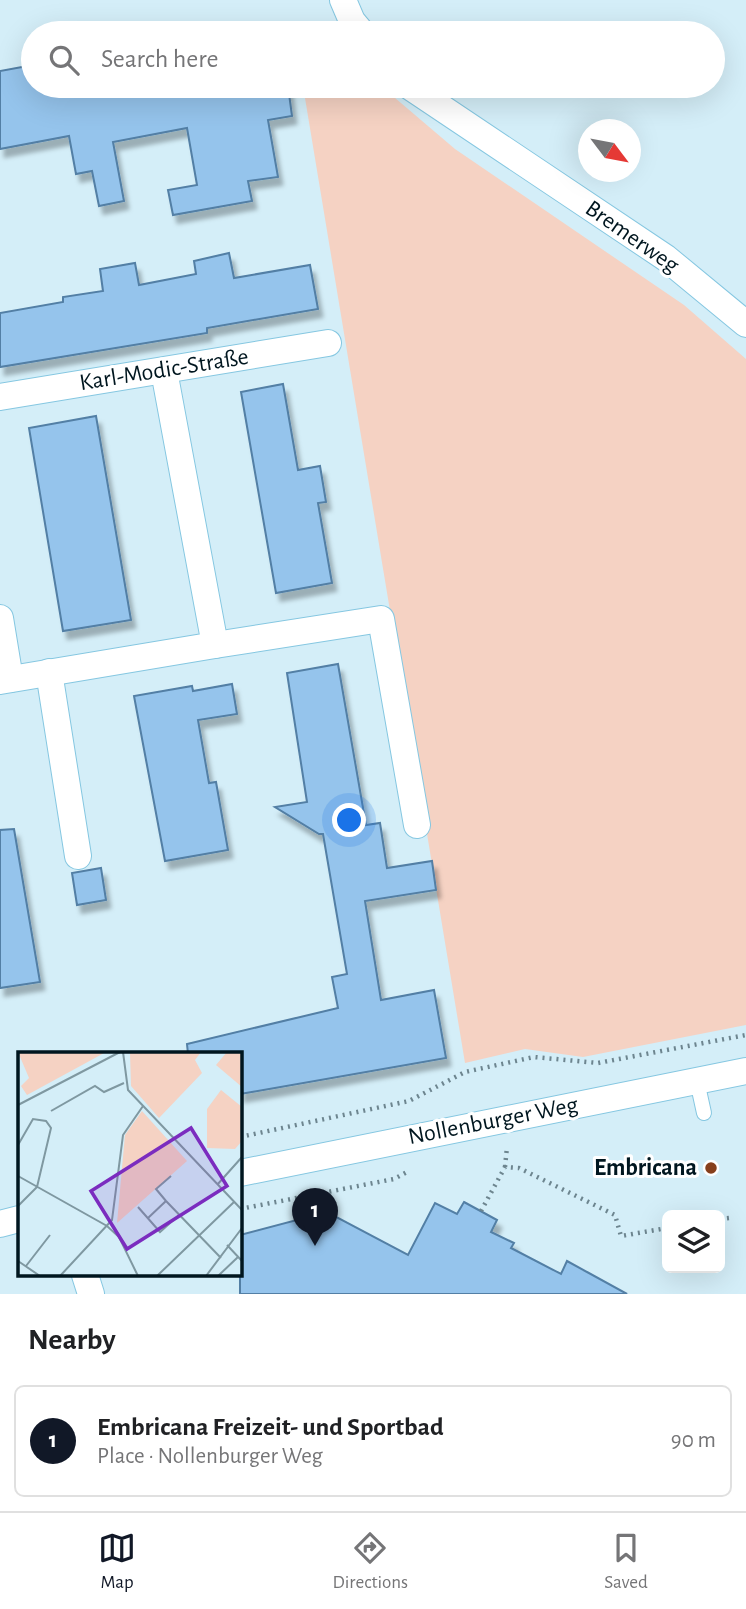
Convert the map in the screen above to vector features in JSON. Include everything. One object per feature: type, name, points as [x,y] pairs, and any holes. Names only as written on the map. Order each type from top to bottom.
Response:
[{"type":"street","points":[[343,0],[352,21]]},
{"type":"street","name":"Bremerweg","points":[[427,98],[666,258],[746,324]]},
{"type":"street","name":"Karl-Modic-Straße","points":[[0,397],[328,344]]},
{"type":"street","points":[[164,371],[215,645]]},
{"type":"street","points":[[0,618],[5,680],[381,619],[417,825]]},
{"type":"street","points":[[49,672],[78,856]]},
{"type":"street","name":"Nollenburger Weg","points":[[242,1173],[746,1072]]},
{"type":"street","points":[[0,1223],[18,1219]]},
{"type":"street","points":[[85,1276],[91,1294]]},
{"type":"lane","points":[[697,1082],[704,1113]]},
{"type":"path","points":[[242,1137],[409,1101],[464,1072],[534,1057],[598,1063],[746,1035]]},
{"type":"path","points":[[481,1211],[505,1167],[519,1168],[615,1215],[621,1236],[662,1229]]},
{"type":"path","points":[[725,1218],[729,1218]]},
{"type":"shaded area","points":[[305,98],[395,98],[455,149],[684,305],[746,359],[746,1025],[583,1057],[525,1049],[465,1063]]},
{"type":"building","points":[[21,67],[21,98],[290,98],[292,116],[268,120],[278,177],[248,181],[252,201],[173,215],[168,190],[197,185],[187,128],[113,142],[124,201],[99,206],[92,171],[76,174],[69,136],[0,149],[0,71]]},
{"type":"building","points":[[229,253],[234,278],[310,265],[318,309],[207,328],[207,333],[0,367],[0,313],[63,302],[63,297],[103,291],[100,269],[135,263],[139,285],[196,274],[194,261]]},
{"type":"building","points":[[283,384],[298,470],[320,466],[326,502],[318,503],[332,583],[276,593],[241,392]]},
{"type":"building","points":[[96,416],[131,620],[63,631],[29,428]]},
{"type":"building","points":[[338,664],[366,825],[380,823],[387,868],[432,861],[436,890],[365,901],[381,1000],[434,990],[446,1058],[242,1094],[242,1052],[188,1052],[187,1044],[338,1008],[332,977],[347,974],[323,834],[275,807],[307,802],[287,673]]},
{"type":"building","points":[[232,684],[237,714],[198,720],[209,783],[216,782],[228,850],[165,861],[134,696],[192,686],[193,691]]},
{"type":"building","points":[[14,829],[40,982],[0,988],[0,830]]},
{"type":"building","points":[[101,868],[106,900],[77,905],[72,873]]},
{"type":"building","points":[[464,1202],[497,1220],[491,1232],[514,1243],[511,1248],[561,1274],[567,1261],[627,1294],[240,1294],[242,1234],[327,1212],[408,1255],[435,1203],[457,1214]]},
{"type":"place","name":"Embricana","points":[[711,1168]]},
{"type":"place","name":"Embricana Freizeit- und Sportbad","points":[[315,1246]]}]
